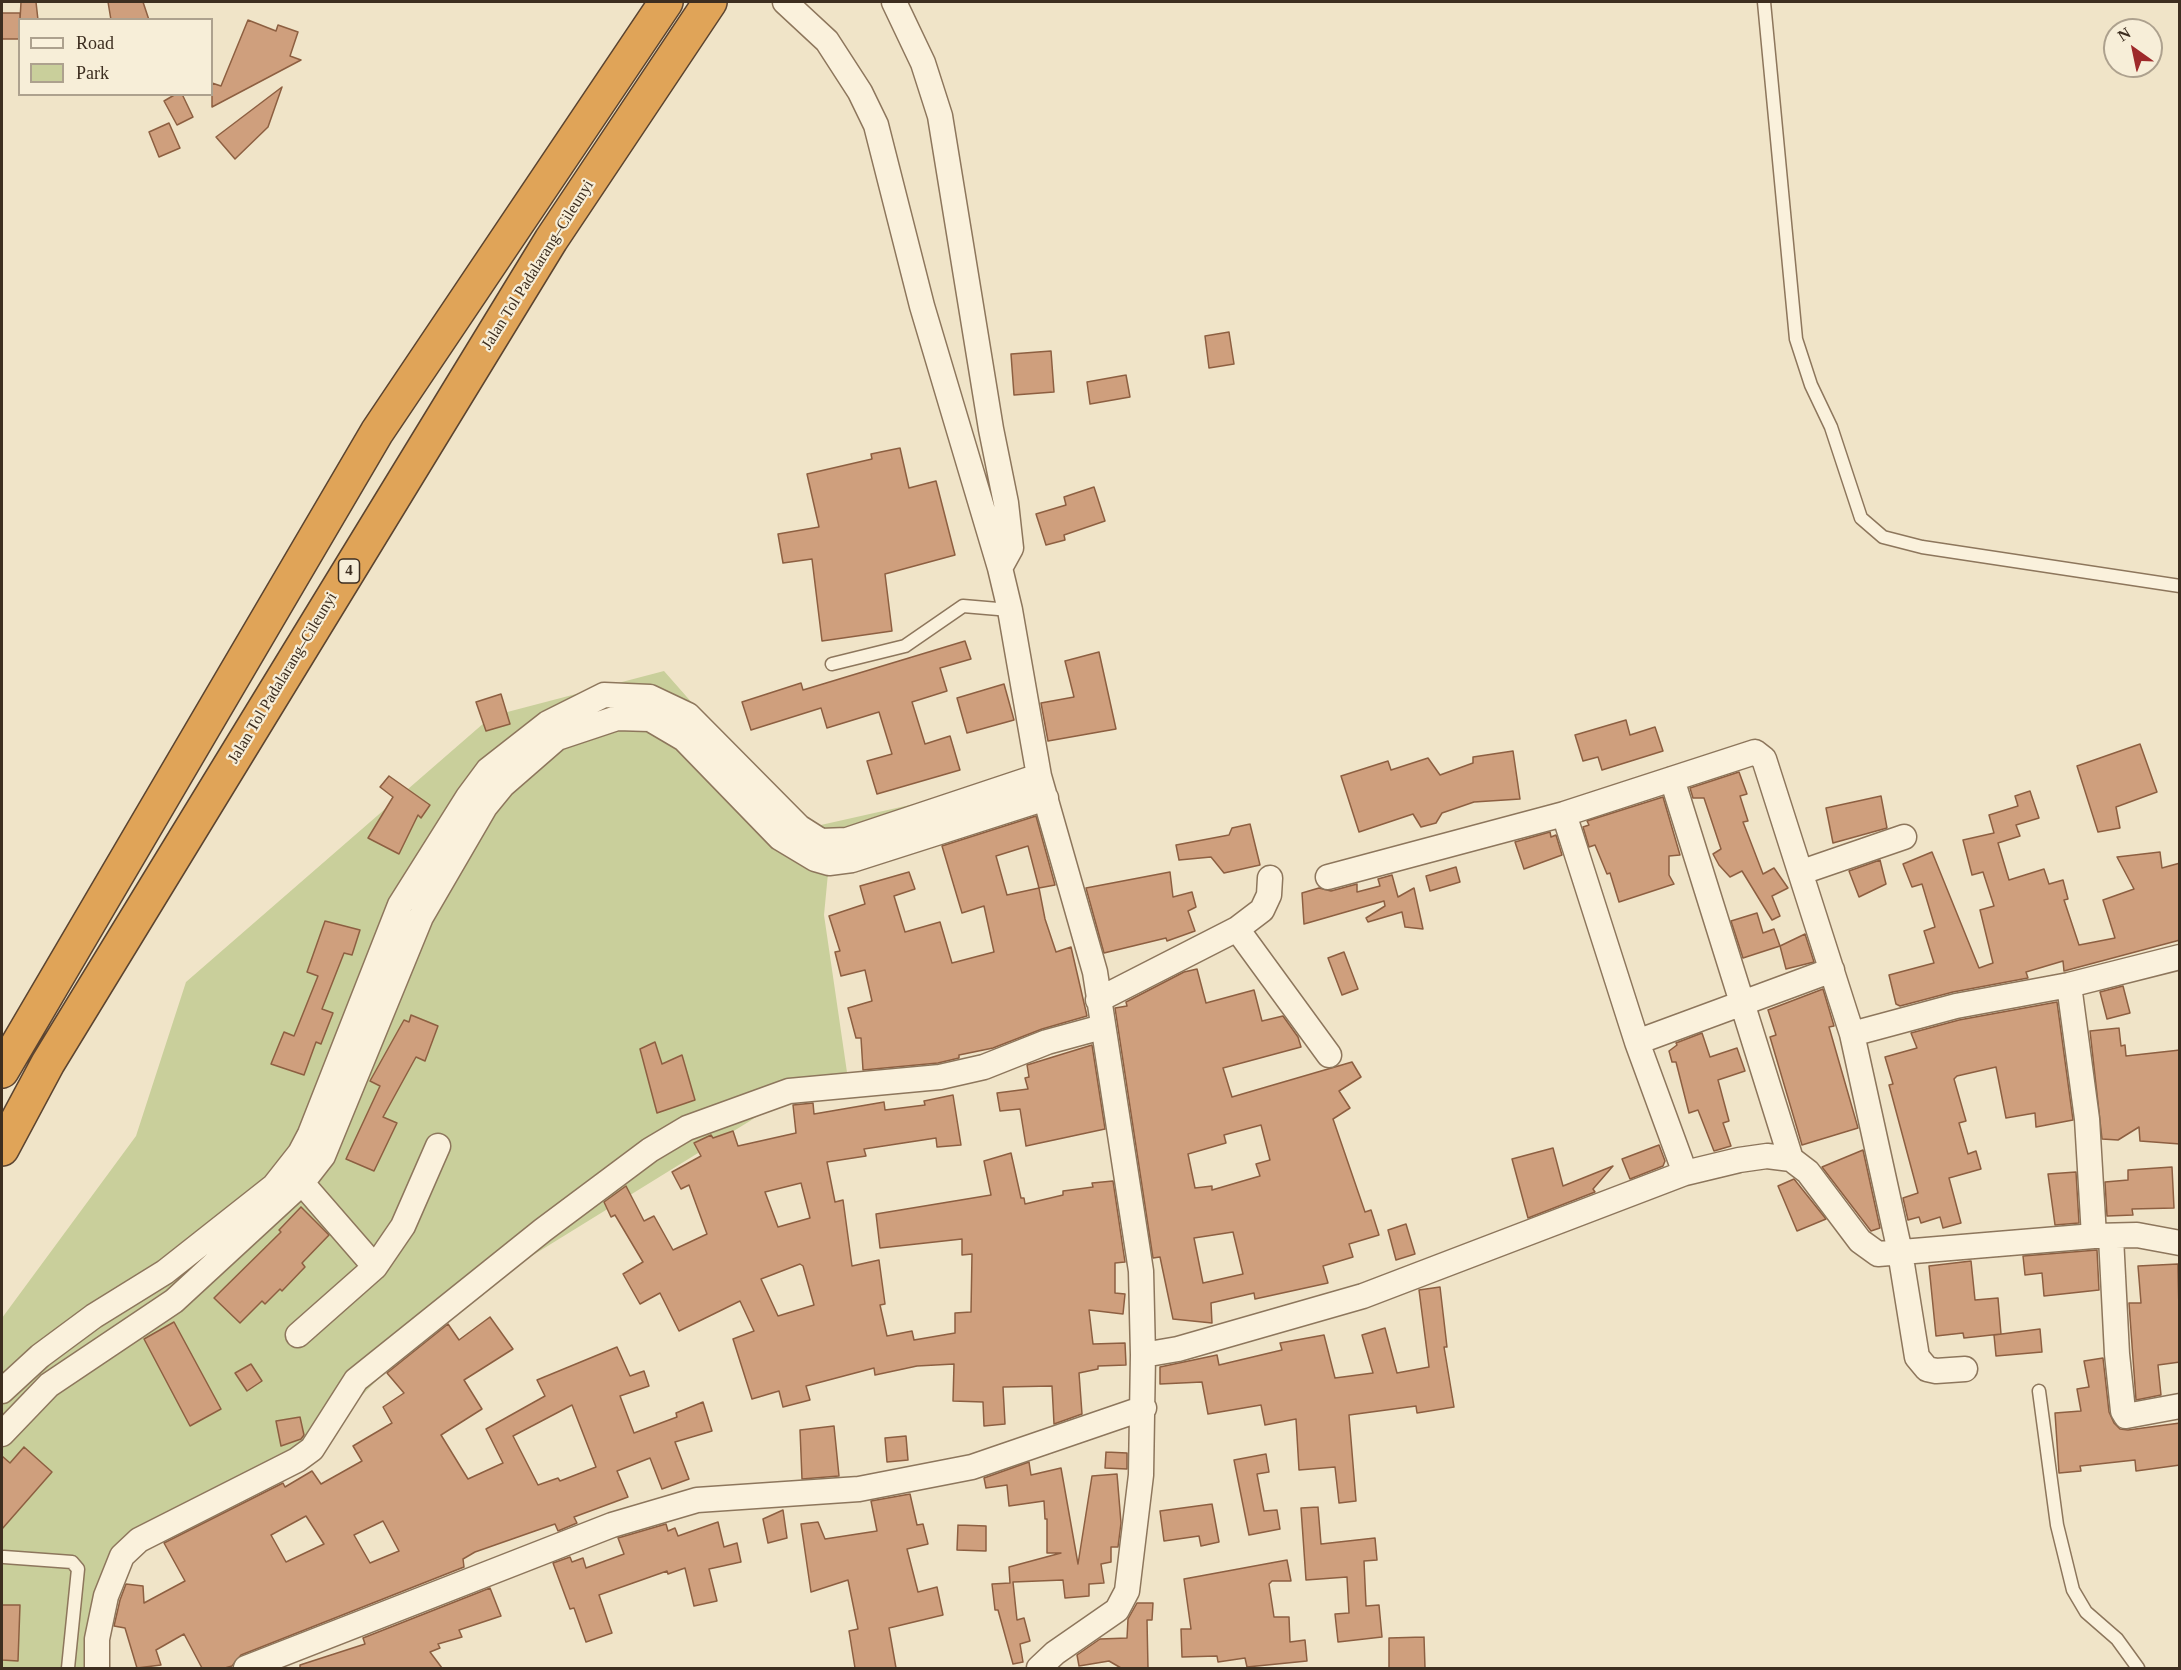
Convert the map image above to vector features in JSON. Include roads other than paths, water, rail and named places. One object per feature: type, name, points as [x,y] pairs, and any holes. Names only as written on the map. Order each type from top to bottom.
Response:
[{"type":"highway","points":[[2,1071],[377,432],[666,2]]},
{"type":"highway","name":"Jalan Tol Padalarang–Cileunyi","points":[[2,1149],[48,1063],[544,250],[710,2]]},
{"type":"street","points":[[784,2],[827,41],[860,92],[876,125],[922,306],[1000,568],[1010,610],[1042,787],[1095,972],[1141,1271],[1144,1408],[1141,1475],[1127,1591],[1117,1610],[1055,1653],[1039,1668]]},
{"type":"street","points":[[894,2],[923,63],[940,116],[991,429],[1006,503],[1011,548],[1000,568]]},
{"type":"street","points":[[2,1390],[40,1356],[94,1316],[165,1272],[274,1186],[281,1178],[310,1134],[400,905],[468,796],[488,770],[548,723],[604,695],[650,697],[688,715],[798,827],[821,840],[850,850]]},
{"type":"street","points":[[2,1434],[49,1385],[174,1301],[302,1183],[323,1156],[421,917],[485,807],[502,785],[557,738],[617,718],[650,719],[684,739],[780,838],[815,859],[829,863],[850,850],[1042,787]]},
{"type":"street","points":[[1328,877],[1564,814],[1735,757],[1755,752],[1761,754],[1802,872],[1852,1034],[1900,1252],[1917,1357],[1927,1369],[1936,1371],[1965,1369]]},
{"type":"street","points":[[1672,779],[1791,1159]]},
{"type":"street","points":[[1564,814],[1637,1042],[1685,1173]]},
{"type":"street","points":[[1802,872],[1904,837]]},
{"type":"street","points":[[1098,1000],[1237,929],[1262,910],[1269,895],[1270,878]]},
{"type":"street","points":[[1237,929],[1329,1055]]},
{"type":"street","points":[[1852,1034],[1956,1006],[2069,985],[2180,957]]},
{"type":"street","points":[[1637,1042],[1832,970]]},
{"type":"street","points":[[2069,985],[2103,1236],[2123,1411],[2126,1416],[2180,1406]]},
{"type":"street","points":[[97,1668],[97,1640],[106,1596],[122,1557],[139,1540],[297,1460],[312,1449],[356,1380],[543,1230],[650,1150],[696,1124],[789,1091],[940,1077],[984,1067],[1047,1042],[1102,1027]]},
{"type":"street","points":[[298,1335],[375,1267],[404,1226],[438,1146]]},
{"type":"street","points":[[1143,1355],[1178,1349],[1363,1296],[1685,1173],[1738,1160],[1767,1156],[1791,1159],[1808,1172],[1860,1241],[1878,1254],[2103,1236],[2137,1236],[2180,1243]]},
{"type":"street","points":[[302,1183],[375,1267]]},
{"type":"street","points":[[246,1668],[612,1525],[697,1500],[859,1489],[972,1467],[1144,1408]]},
{"type":"lane","points":[[1764,2],[1796,339],[1811,385],[1831,428],[1861,518],[1883,537],[1922,548],[2180,586]]},
{"type":"lane","points":[[832,664],[905,646],[963,606],[1010,610]]},
{"type":"lane","points":[[2039,1391],[2057,1525],[2073,1590],[2086,1612],[2117,1639],[2138,1668]]},
{"type":"lane","points":[[4,1557],[72,1562],[78,1569],[68,1668]]}]
